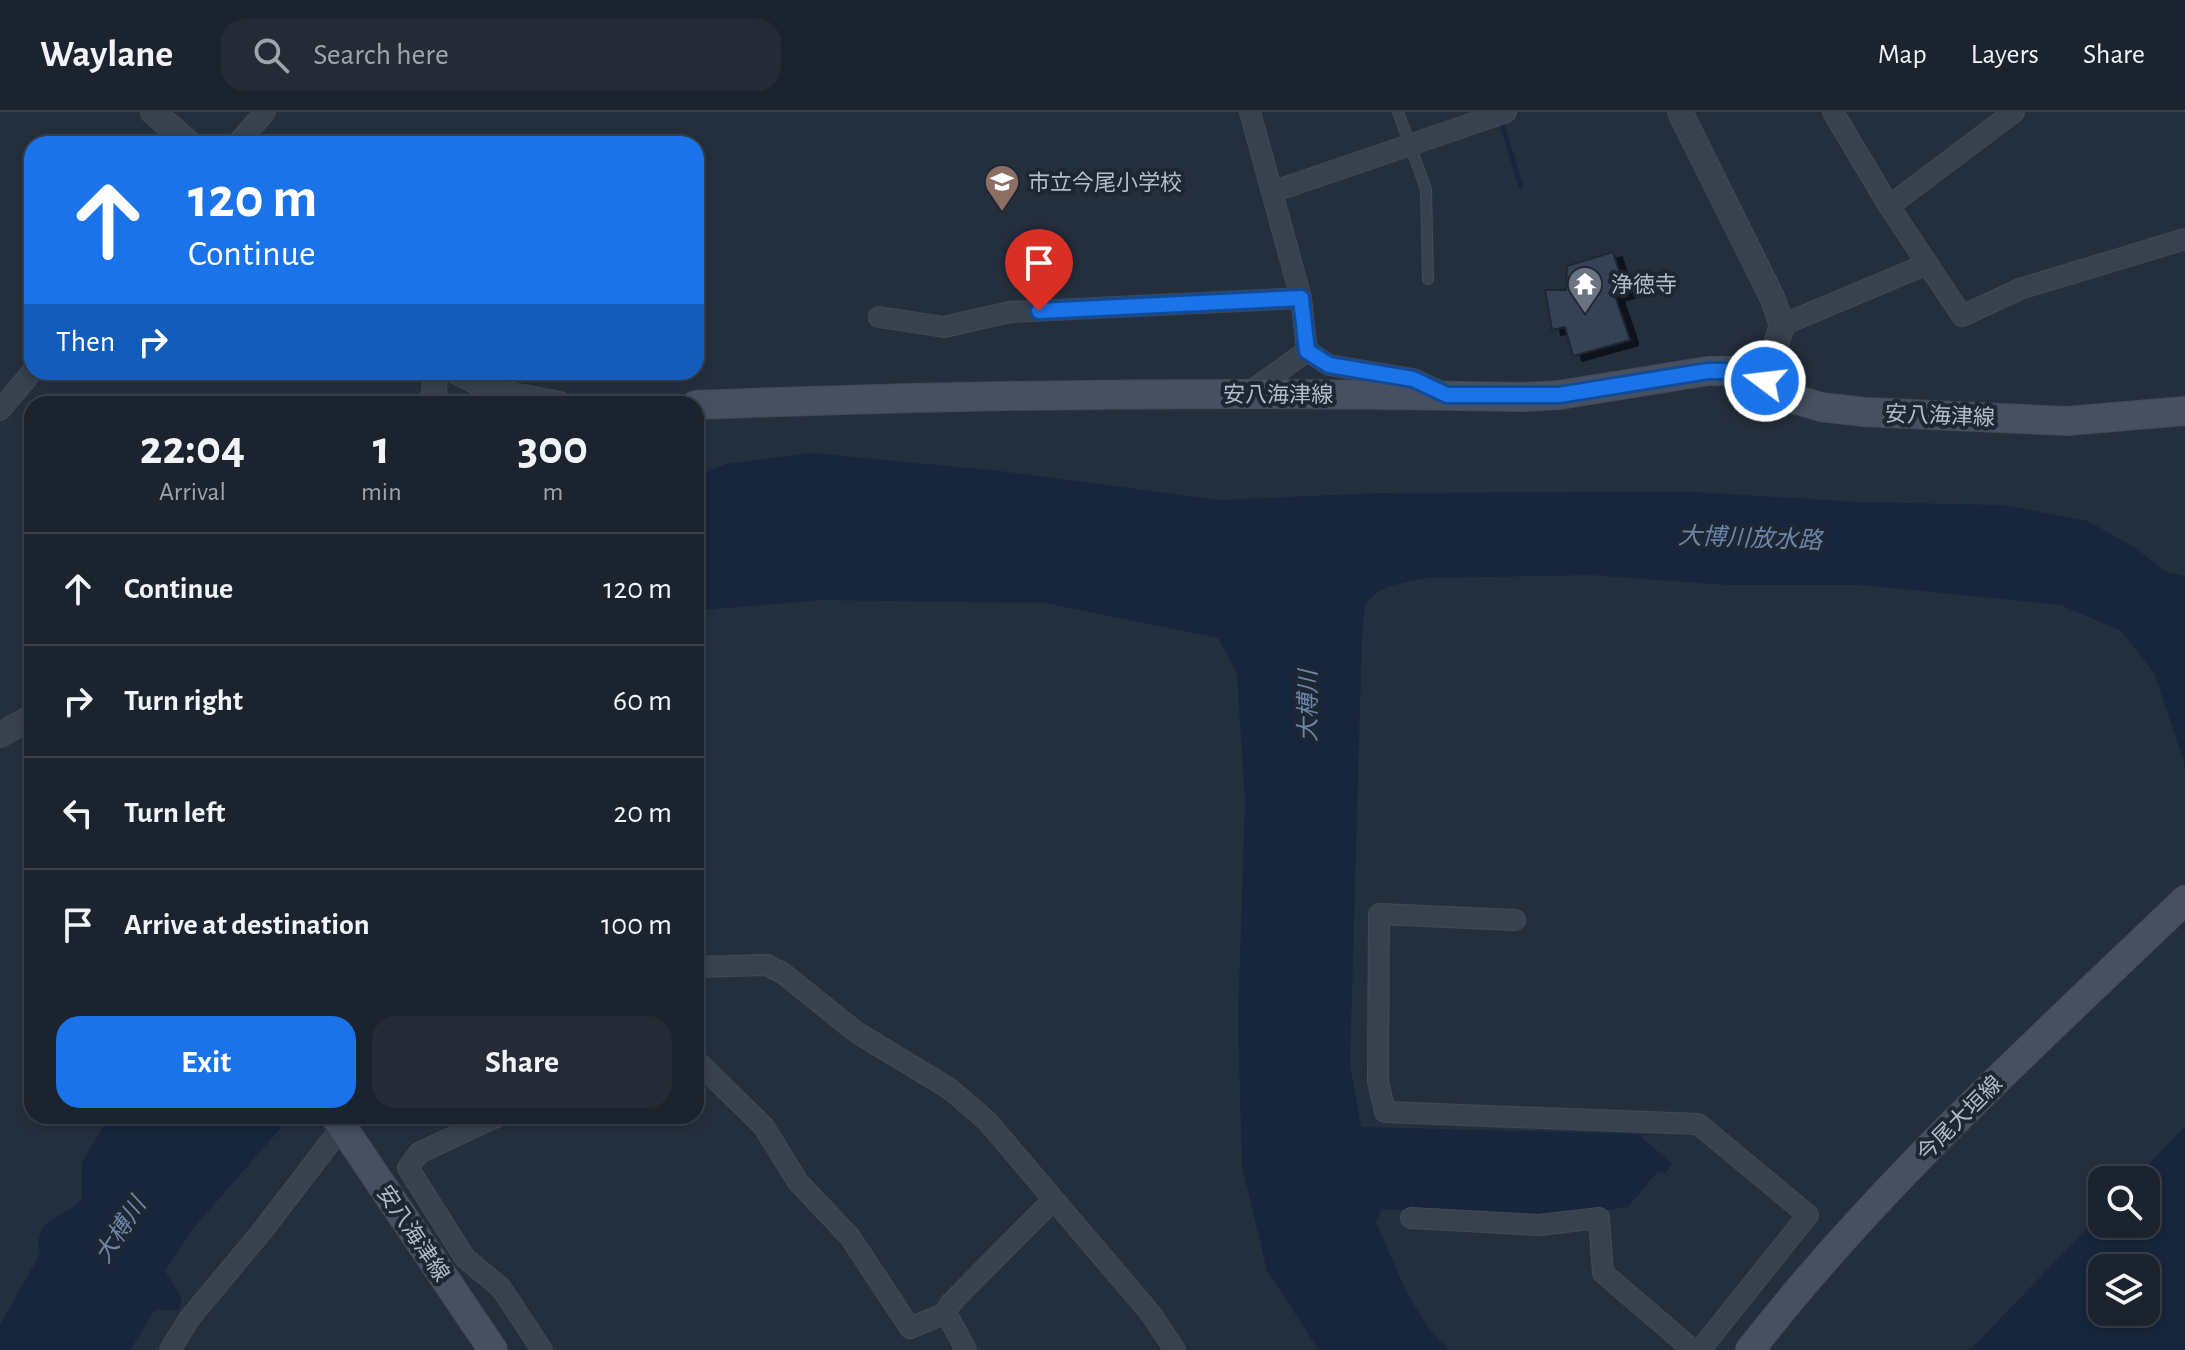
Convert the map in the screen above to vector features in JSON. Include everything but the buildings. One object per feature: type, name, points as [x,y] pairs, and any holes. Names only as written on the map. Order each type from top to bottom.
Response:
[{"type":"main road","name":"安八海津線","points":[[704,405],[976,395],[1559,395],[1708,371],[1739,371],[1765,381],[1791,398],[1821,407],[1864,412],[2067,421],[2185,411]]},
{"type":"main road","name":"今尾大垣線","points":[[1750,1350],[1835,1246],[1952,1123],[2185,900]]},
{"type":"main road","name":"安八海津線","points":[[345,1124],[493,1350]]},
{"type":"street","points":[[153,112],[181,136]]},
{"type":"street","points":[[244,136],[265,112]]},
{"type":"street","points":[[1250,112],[1301,298],[1307,351]]},
{"type":"street","points":[[1272,192],[1506,112]]},
{"type":"street","points":[[1833,112],[1889,206],[1962,316],[2020,289],[2185,239]]},
{"type":"street","points":[[1889,206],[2014,112]]},
{"type":"street","points":[[1686,114],[1772,297],[1782,325],[1765,381]]},
{"type":"street","points":[[1782,325],[1927,264]]},
{"type":"street","points":[[879,317],[944,327],[1010,312],[1301,298]]},
{"type":"street","points":[[1247,394],[1307,351]]},
{"type":"street","points":[[1307,351],[1329,365],[1413,379],[1447,395]]},
{"type":"street","points":[[0,410],[25,380]]},
{"type":"street","points":[[473,380],[496,392],[517,396]]},
{"type":"street","points":[[0,735],[24,722]]},
{"type":"street","points":[[1515,920],[1379,914],[1378,1081],[1385,1112],[1698,1124],[1808,1215],[1700,1350]]},
{"type":"street","points":[[704,967],[767,965],[784,974],[856,1032],[950,1089],[987,1121],[1151,1314],[1175,1350]]},
{"type":"street","points":[[704,1068],[764,1127],[798,1182],[850,1237],[910,1328],[946,1313],[950,1304],[1053,1200]]},
{"type":"street","points":[[170,1350],[189,1319],[263,1230],[338,1124]]},
{"type":"street","points":[[481,1124],[419,1153],[408,1168],[465,1258],[501,1288],[542,1350]]},
{"type":"street","points":[[1411,1218],[1539,1225],[1599,1218],[1603,1273],[1693,1350]]},
{"type":"street","points":[[946,1313],[966,1350]]},
{"type":"lane","points":[[1398,112],[1426,189],[1428,279]]},
{"type":"water","points":[[811,453],[1000,471],[1219,500],[1382,493],[1694,492],[1858,502],[2003,505],[2087,521],[2131,545],[2167,572],[2185,576],[2185,765],[2154,673],[2121,631],[2061,605],[1861,585],[1726,585],[1591,575],[1426,578],[1389,586],[1375,594],[1365,605],[1362,635],[1350,1064],[1361,1127],[1638,1134],[1672,1164],[1665,1174],[1658,1171],[1628,1207],[1545,1219],[1382,1209],[1376,1222],[1398,1273],[1415,1307],[1449,1350],[1319,1350],[1267,1271],[1242,1166],[1238,1020],[1245,801],[1237,674],[1218,638],[1045,603],[819,600],[704,611],[704,474],[726,464]]},
{"type":"water","name":"大榑川","points":[[105,1124],[284,1124],[192,1230],[165,1271],[182,1298],[179,1310],[155,1310],[130,1350],[0,1350],[0,1325],[40,1254],[40,1233],[51,1220],[82,1199],[82,1162]]},
{"type":"water","points":[[2185,1126],[2185,1350],[1970,1350],[2088,1228],[2088,1238],[2160,1238],[2160,1166],[2147,1166]]},
{"type":"waterway","points":[[1500,118],[1521,186]]},
{"type":"place","name":"市立今尾小学校","points":[[1002,213]]},
{"type":"place","name":"浄徳寺","points":[[1585,315]]},
{"type":"route","points":[[1039,311],[1301,298],[1307,351],[1329,365],[1413,379],[1447,395],[1559,395],[1708,371],[1739,371],[1765,381]]},
{"type":"water label","name":"大博川放水路","points":[[1750,538]]}]
